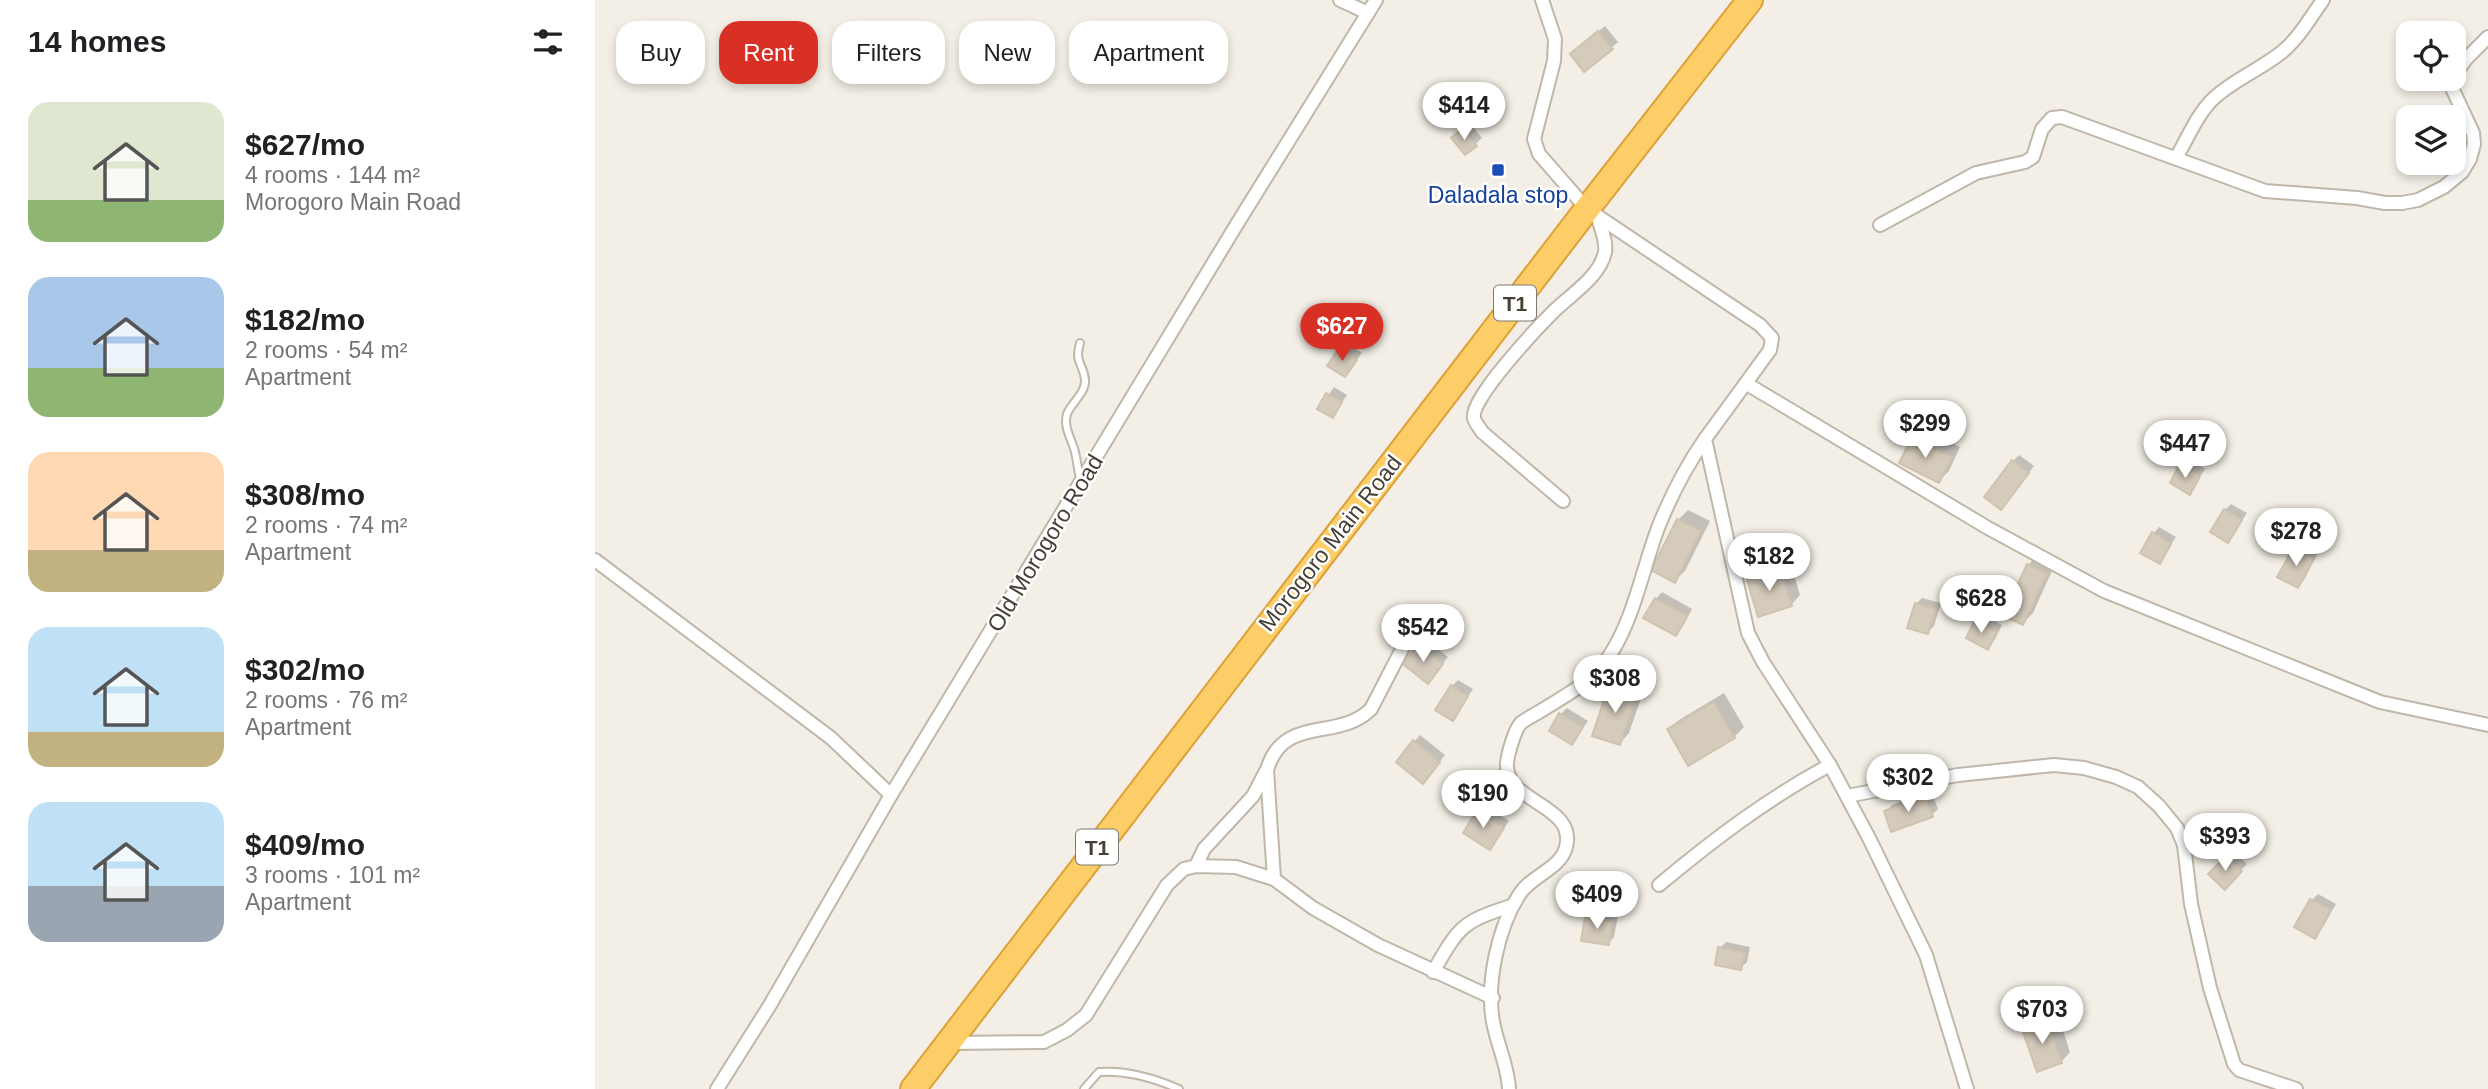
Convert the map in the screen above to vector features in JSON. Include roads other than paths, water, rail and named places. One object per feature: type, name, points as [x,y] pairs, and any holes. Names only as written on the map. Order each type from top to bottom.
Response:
[{"type":"highway","name":"Morogoro Main Road","points":[[913,1089],[1592,212],[1750,0]]},
{"type":"street","points":[[1340,0],[1368,13]]},
{"type":"street","name":"Old Morogoro Road","points":[[717,1089],[770,1005],[891,794],[1376,0]]},
{"type":"street","points":[[1509,1089],[1493,1020],[1497,947],[1511,906],[1525,885],[1557,862],[1565,851],[1568,837],[1560,820],[1539,802],[1521,792],[1509,778],[1507,762],[1519,724],[1584,683],[1602,667],[1617,644],[1658,528],[1682,471],[1747,384],[1770,350],[1772,338],[1760,325],[1592,212],[1539,154],[1534,139],[1554,61],[1555,39],[1542,0]]},
{"type":"street","points":[[2176,158],[2202,112],[2214,99],[2241,77],[2283,51],[2297,37],[2323,0]]},
{"type":"street","points":[[2466,59],[2488,37]]},
{"type":"street","points":[[1880,225],[1976,173],[2025,162],[2032,157],[2042,129],[2052,118],[2062,117],[2265,191],[2357,198],[2385,203],[2418,200],[2444,187],[2462,172],[2470,159],[2474,144],[2473,133],[2453,91]]},
{"type":"street","points":[[1563,501],[1482,432],[1474,418],[1474,409],[1496,376],[1524,343],[1598,266],[1606,247],[1592,212]]},
{"type":"street","points":[[1747,384],[1988,528],[2104,591],[2380,702],[2488,725]]},
{"type":"street","points":[[1705,439],[1748,633],[1763,662],[1830,765],[1926,954],[1967,1089]]},
{"type":"street","points":[[595,560],[831,738],[891,794]]},
{"type":"street","points":[[1196,866],[1205,849],[1253,796],[1278,748],[1290,737],[1309,730],[1331,728],[1364,716],[1371,709],[1414,626]]},
{"type":"street","points":[[1659,886],[1700,851],[1788,787],[1830,765]]},
{"type":"street","points":[[1847,796],[1958,775],[2054,765],[2084,768],[2116,777],[2138,787],[2159,806],[2177,828],[2184,845],[2191,904],[2207,976],[2234,1064],[2239,1070],[2296,1089]]},
{"type":"street","points":[[1267,770],[1274,879]]},
{"type":"street","points":[[949,1043],[1044,1042],[1067,1030],[1086,1015],[1167,885],[1184,869],[1196,866],[1236,867],[1274,879],[1324,914],[1378,945],[1493,998]]},
{"type":"street","points":[[1433,972],[1450,942],[1464,926],[1476,918],[1511,906]]},
{"type":"lane","points":[[1080,343],[1077,355],[1085,379],[1084,386],[1066,417],[1067,433],[1074,449],[1081,485]]},
{"type":"lane","points":[[1084,1089],[1100,1072],[1110,1071],[1153,1077],[1179,1089]]},
{"type":"place","name":"Daladala stop","points":[[1498,170]]}]
